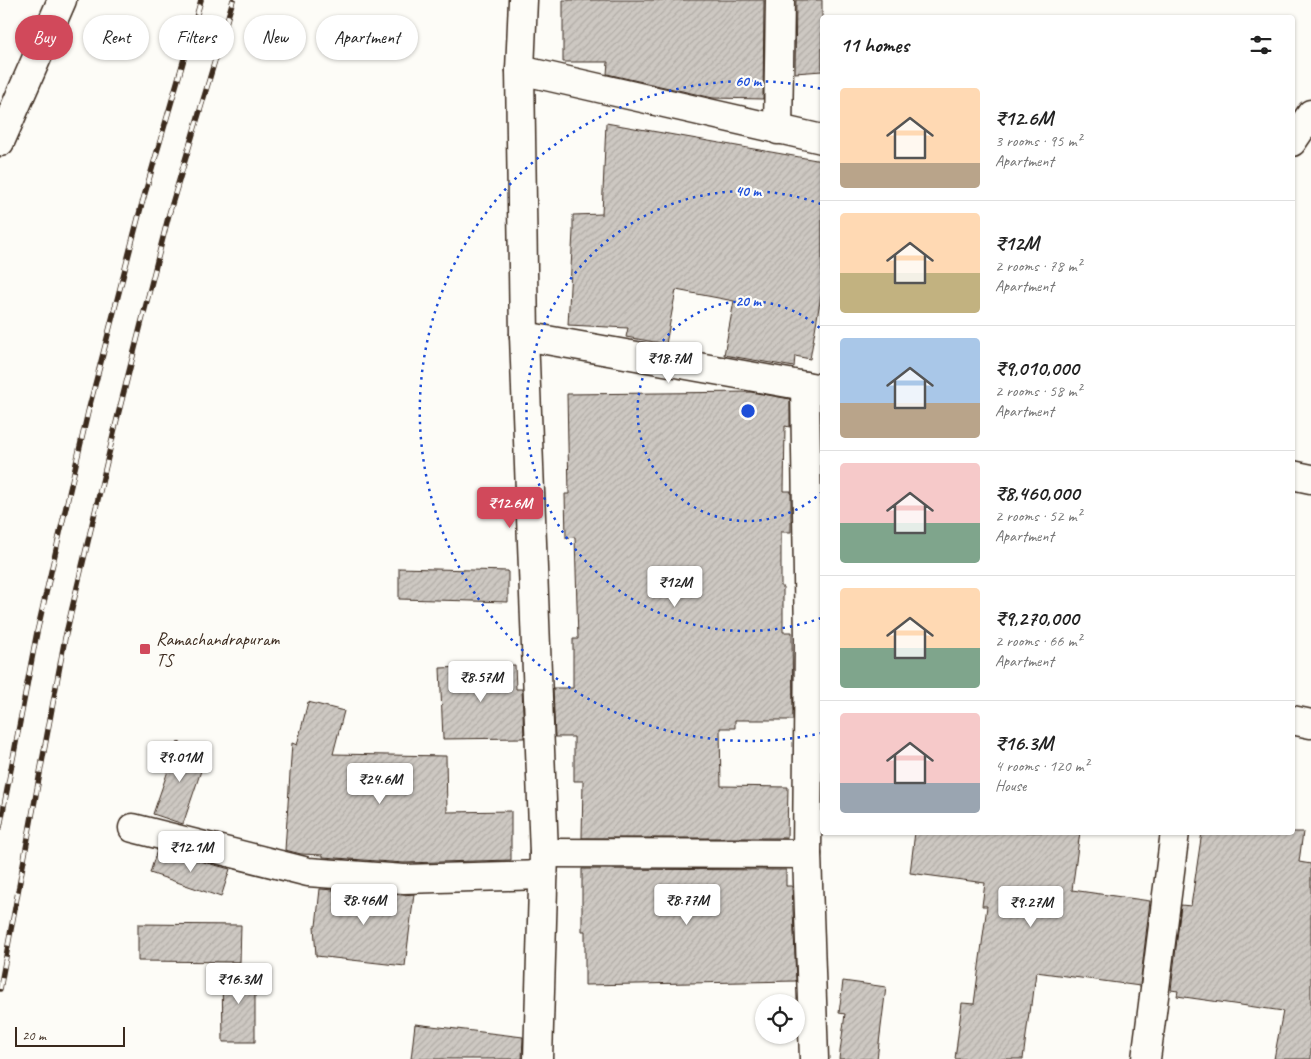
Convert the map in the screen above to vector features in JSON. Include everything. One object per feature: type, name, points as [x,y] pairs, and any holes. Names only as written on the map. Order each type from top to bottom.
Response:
[{"type":"street","points":[[0,142],[62,0]]},
{"type":"street","points":[[523,0],[520,70],[524,336],[544,864],[538,1059]]},
{"type":"street","points":[[778,130],[780,0]]},
{"type":"street","points":[[520,70],[820,140]]},
{"type":"street","points":[[1295,138],[1311,114]]},
{"type":"street","points":[[524,336],[814,388],[816,641],[807,854],[814,1059]]},
{"type":"street","points":[[1295,476],[1311,479]]},
{"type":"street","points":[[1295,721],[1311,724]]},
{"type":"street","points":[[133,828],[308,872],[404,879],[544,864],[807,854]]},
{"type":"street","points":[[1146,1059],[1175,835]]},
{"type":"building","points":[[563,0],[764,0],[763,99],[713,98],[607,74],[608,62],[563,62]]},
{"type":"building","points":[[796,0],[822,0],[822,15],[820,15],[820,71],[795,73]]},
{"type":"building","points":[[606,123],[820,161],[820,302],[810,359],[795,356],[794,367],[724,355],[734,301],[676,290],[666,344],[626,337],[628,328],[568,325],[573,215],[602,214]]},
{"type":"building","points":[[751,392],[790,399],[790,427],[785,426],[784,491],[791,491],[791,532],[781,532],[781,587],[783,587],[783,632],[792,632],[793,720],[735,720],[735,728],[720,728],[721,786],[788,787],[787,838],[582,838],[583,781],[574,781],[574,737],[555,737],[553,688],[573,688],[573,639],[578,639],[575,537],[566,538],[565,494],[569,494],[567,394]]},
{"type":"building","points":[[399,568],[508,571],[508,602],[399,599]]},
{"type":"building","points":[[515,665],[516,689],[522,689],[524,738],[443,739],[440,668]]},
{"type":"building","points":[[308,702],[344,711],[333,754],[446,756],[447,812],[511,811],[511,860],[404,863],[323,857],[323,855],[301,854],[285,850],[292,743],[297,745]]},
{"type":"building","points":[[178,742],[207,753],[183,824],[153,814]]},
{"type":"building","points":[[1295,832],[1303,832],[1299,862],[1311,864],[1311,1059],[1274,1059],[1283,1011],[1177,996],[1178,991],[1171,990],[1181,905],[1191,906],[1202,835],[1295,835]]},
{"type":"building","points":[[915,835],[1080,835],[1072,890],[1150,901],[1140,986],[1036,972],[1023,1059],[955,1059],[962,1003],[974,1004],[987,906],[982,906],[985,883],[910,873]]},
{"type":"building","points":[[157,850],[230,869],[221,897],[150,873]]},
{"type":"building","points":[[582,869],[786,870],[786,886],[792,886],[796,981],[585,985],[585,931],[582,931]]},
{"type":"building","points":[[320,889],[403,895],[414,894],[405,966],[316,956],[314,926],[316,926]]},
{"type":"building","points":[[138,924],[241,925],[240,962],[138,961]]},
{"type":"building","points":[[222,969],[255,969],[255,1042],[223,1042]]},
{"type":"building","points":[[843,981],[886,987],[877,1059],[839,1059],[845,1014],[839,1013]]},
{"type":"building","points":[[415,1024],[523,1037],[522,1059],[411,1059]]},
{"type":"railway","points":[[0,827],[37,632],[88,412],[141,207],[201,0]]},
{"type":"railway","points":[[0,989],[65,638],[118,415],[169,214],[233,0]]},
{"type":"place","name":"Ramachandrapuram TS","points":[[145,649]]}]
